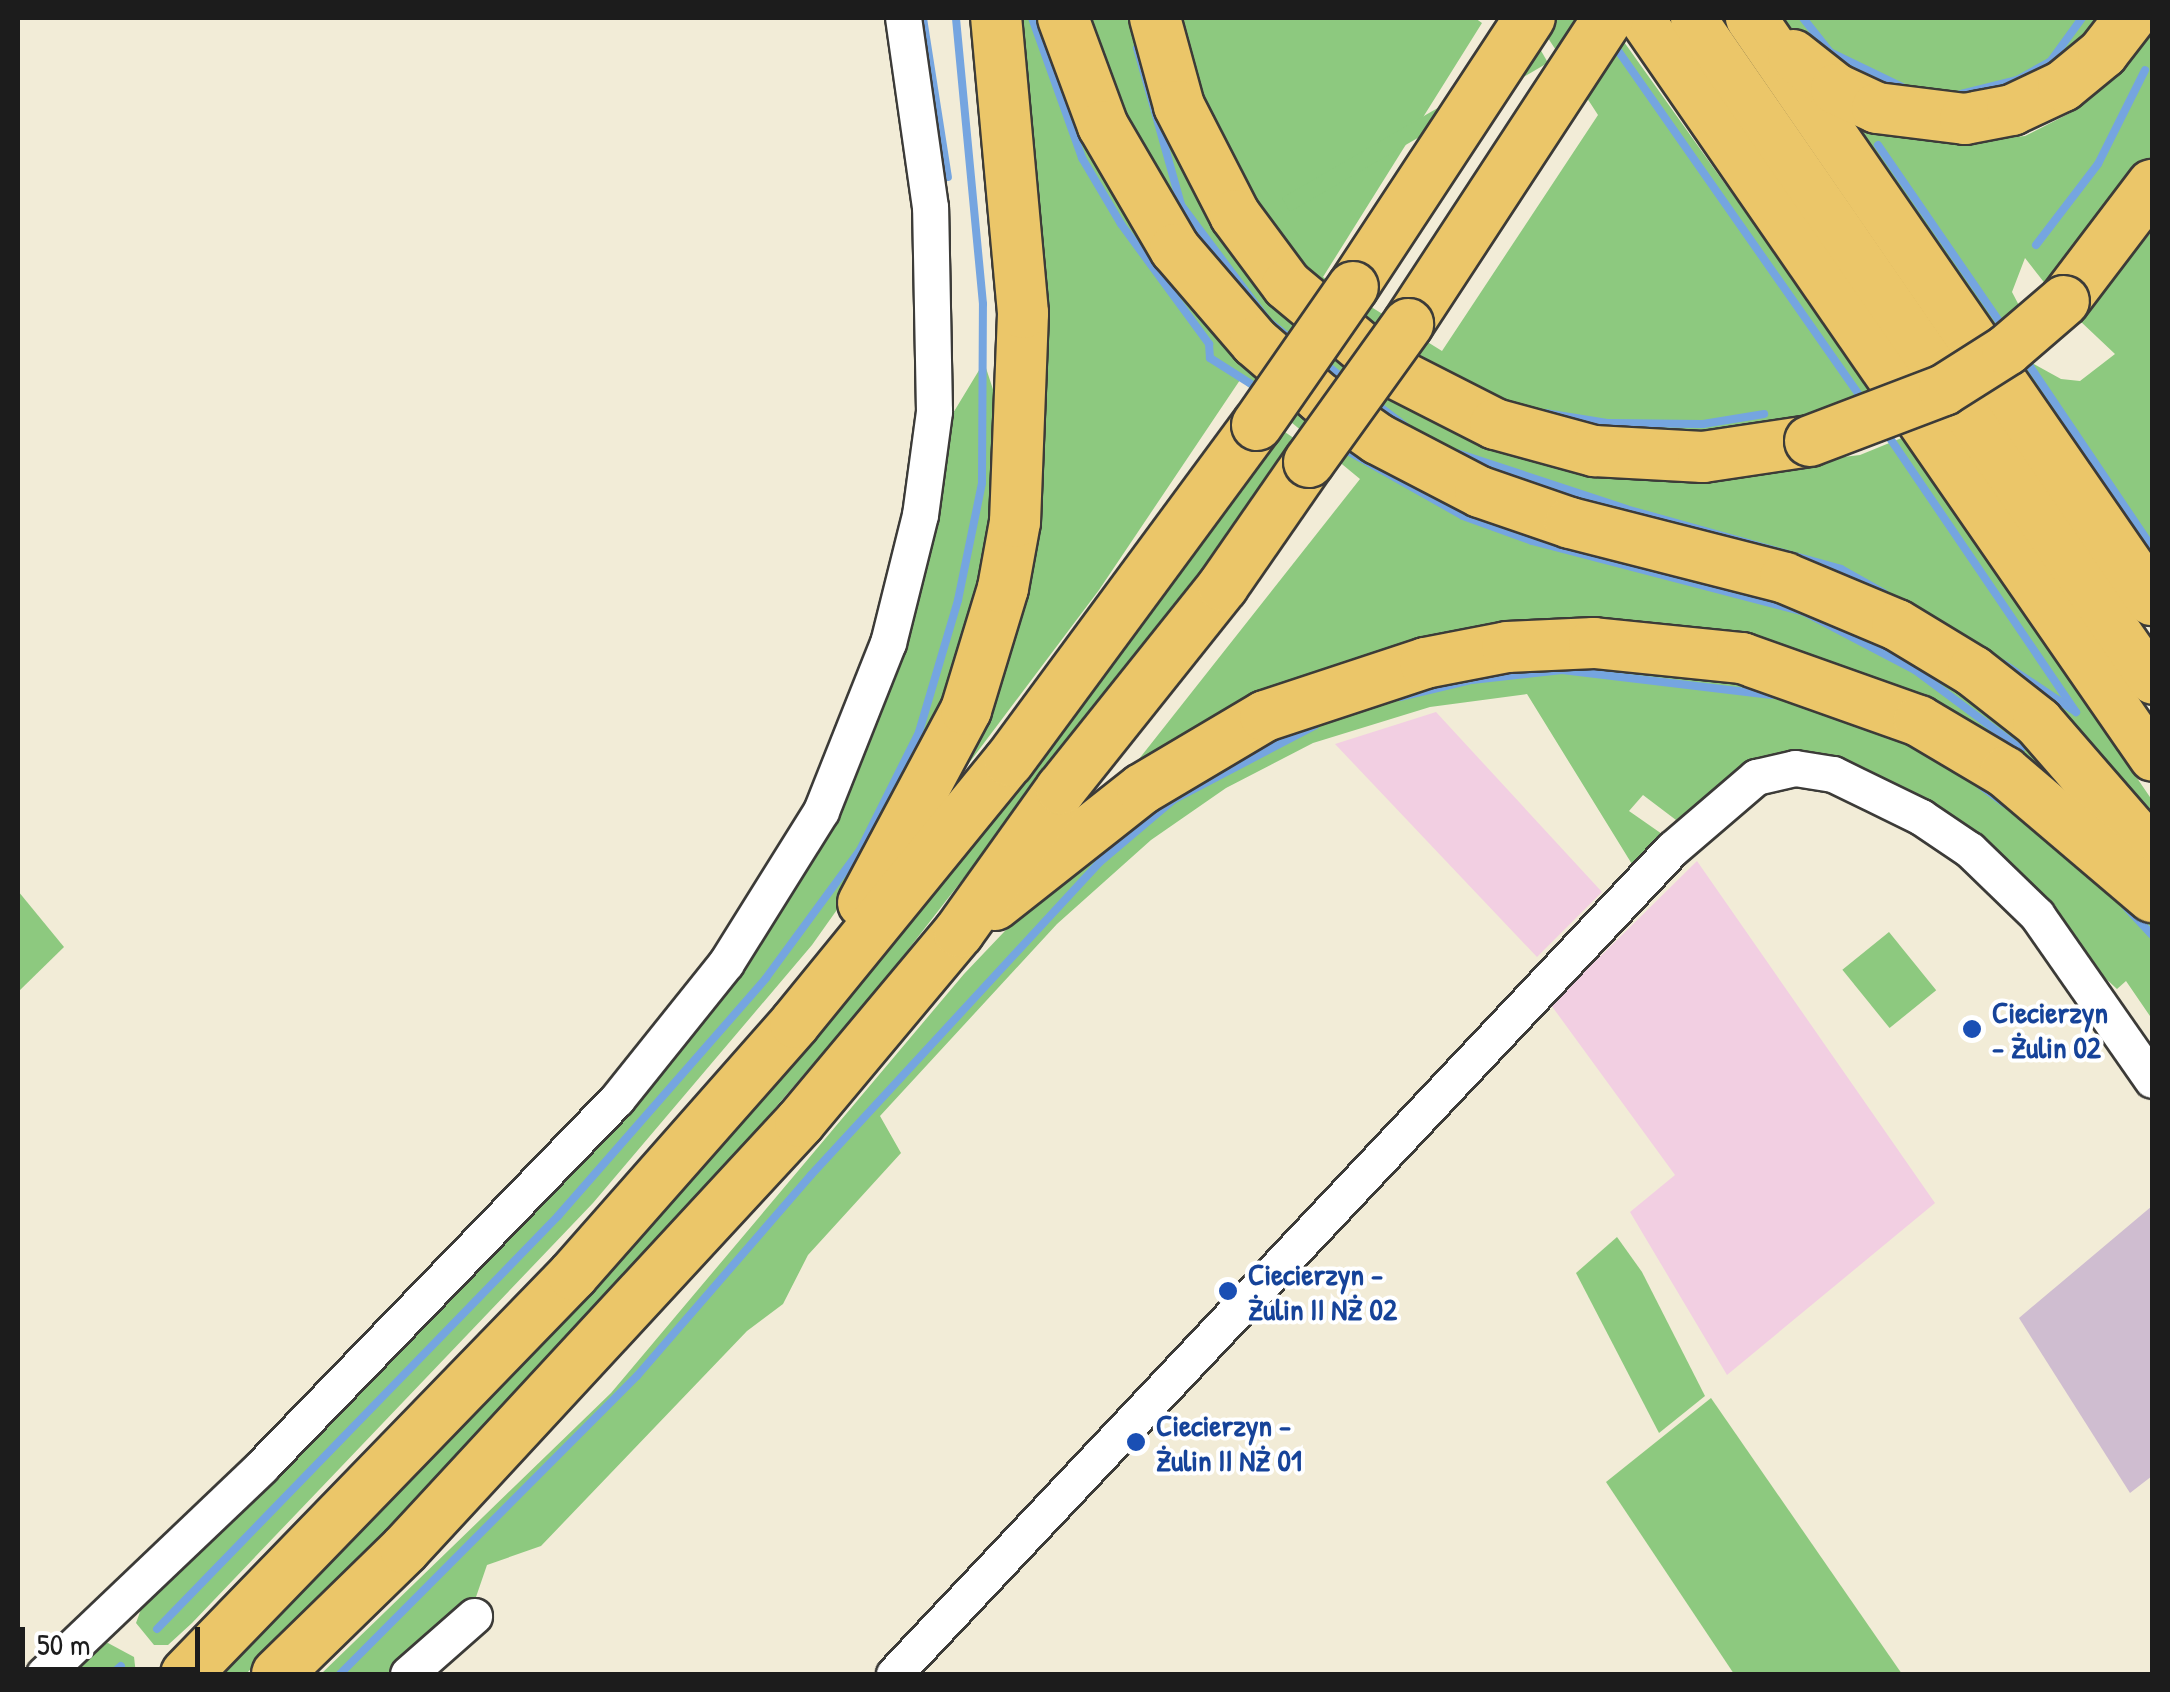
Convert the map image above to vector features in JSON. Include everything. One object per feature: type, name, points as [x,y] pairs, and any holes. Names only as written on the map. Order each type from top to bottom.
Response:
[{"type":"highway","points":[[795,1023],[940,766],[966,710],[1003,588],[1024,386],[996,18]]},
{"type":"highway","points":[[1063,18],[1103,126],[1175,249],[1256,342],[1320,398],[1395,449],[1514,506],[1784,578],[1897,626],[1973,671],[2038,722],[2152,853]]},
{"type":"highway","points":[[1155,18],[1179,106],[1234,215],[1287,285],[1389,370],[1496,424],[1594,451],[1704,457],[1810,441],[1944,390],[2007,350],[2064,301],[2152,186]]},
{"type":"highway","points":[[277,1674],[405,1549],[730,1201],[959,932],[1061,789],[1223,586],[1408,324],[1564,91],[1608,18]]},
{"type":"highway","points":[[1753,18],[1849,96],[1903,115],[1949,119],[2012,110],[2054,92],[2103,53],[2130,18]]},
{"type":"highway","points":[[1753,18],[2152,600]]},
{"type":"highway","points":[[186,1674],[573,1275],[795,1023],[1009,761],[1257,425],[1353,287],[1527,21]]},
{"type":"highway","points":[[959,932],[1142,789],[1264,716],[1340,685],[1424,663],[1508,647],[1594,643],[1742,658],[1919,721],[2005,772],[2152,897]]},
{"type":"main road","points":[[1641,18],[2152,758]]},
{"type":"main road","points":[[1694,18],[2152,681]]},
{"type":"street","points":[[44,1674],[261,1467],[617,1099],[726,963],[822,811],[888,643],[920,515],[934,411],[934,264],[903,18]]},
{"type":"street","points":[[894,1674],[1672,849],[1756,777],[1795,768],[1833,774],[1906,808],[1970,850],[2037,915],[2152,1080]]},
{"type":"street","points":[[408,1674],[474,1616]]},
{"type":"shaded area","points":[[1436,712],[1602,892],[1537,957],[1335,744]]},
{"type":"shaded area","points":[[1697,861],[1935,1203],[1727,1375],[1630,1212],[1675,1175],[1551,1005]]},
{"type":"shaded area","points":[[2152,1206],[2152,1476],[2130,1493],[2019,1318]]},
{"type":"green space","points":[[1009,18],[1045,18],[1329,431],[1381,470],[1480,516],[1802,600],[1991,706],[2105,817],[1970,735],[1555,629],[1124,778],[1360,479],[1240,380],[1099,590],[960,775],[950,774],[1006,633]]},
{"type":"green space","points":[[1082,18],[1140,18],[1167,117],[1435,412],[1818,460],[1860,455],[1904,437],[2152,800],[2152,832],[2008,678],[1494,484],[1331,388],[1172,215],[1122,128]]},
{"type":"green space","points":[[1172,18],[1475,18],[1482,23],[1323,277],[1442,351],[1598,115],[1535,18],[1607,18],[1883,406],[1755,439],[1599,436],[1427,374],[1312,289],[1221,166]]},
{"type":"green space","points":[[1779,18],[2108,18],[2070,61],[1951,107],[1833,70]]},
{"type":"green space","points":[[2152,27],[2152,169],[2054,295],[2025,258],[2012,292],[2025,317],[1993,342],[1852,130],[1955,143],[2025,136],[2078,109]]},
{"type":"green space","points":[[1540,49],[1548,63],[1290,212],[1282,198]]},
{"type":"green space","points":[[2152,231],[2152,564],[2022,373],[2032,363],[2061,379],[2080,381],[2115,354],[2079,320]]},
{"type":"green space","points":[[984,362],[1009,438],[971,646],[880,849],[812,945],[593,1203],[192,1623],[168,1645],[154,1645],[136,1623],[145,1598],[428,1322],[658,1072],[797,878],[944,428]]},
{"type":"green space","points":[[1282,430],[1298,441],[1233,531],[883,982],[734,1156],[439,1478],[246,1674],[221,1674],[495,1394],[729,1136],[918,910]]},
{"type":"green space","points":[[1494,660],[1706,667],[1938,747],[2111,876],[2152,923],[2152,1019],[2126,981],[2117,989],[1904,792],[1839,758],[1799,751],[1749,762],[1676,820],[1643,795],[1629,811],[1662,834],[1635,869],[1527,694],[1430,707],[1313,743],[1226,788],[1151,840],[1057,924],[880,1116],[901,1153],[808,1255],[783,1304],[747,1331],[541,1546],[487,1565],[476,1597],[390,1674],[321,1674],[611,1393],[964,974],[1079,853],[1267,725]]},
{"type":"green space","points":[[18,891],[64,947],[18,992]]},
{"type":"green space","points":[[1889,932],[1936,990],[1890,1028],[1842,970]]},
{"type":"green space","points":[[1617,1237],[1642,1272],[1705,1396],[1659,1433],[1576,1273]]},
{"type":"green space","points":[[1711,1398],[1902,1674],[1734,1674],[1606,1482]]},
{"type":"green space","points":[[108,1643],[134,1657],[136,1674],[62,1674],[94,1645]]},
{"type":"waterway","points":[[923,18],[948,177]]},
{"type":"waterway","points":[[157,1629],[558,1216],[766,978],[860,850],[919,732],[958,600],[982,483],[983,304],[956,18]]},
{"type":"waterway","points":[[1032,18],[1082,158],[1121,224],[1209,344],[1210,358],[1262,391]]},
{"type":"waterway","points":[[1803,18],[1830,52],[1902,87]]},
{"type":"waterway","points":[[1961,94],[2017,80],[2050,62],[2082,18]]},
{"type":"waterway","points":[[1612,42],[1865,403]]},
{"type":"waterway","points":[[1137,48],[1181,205],[1268,321],[1294,341]]},
{"type":"waterway","points":[[2036,245],[2098,164],[2145,70]]},
{"type":"waterway","points":[[1878,145],[2006,331]]},
{"type":"waterway","points":[[2025,359],[2152,547]]},
{"type":"waterway","points":[[1321,361],[1345,380]]},
{"type":"waterway","points":[[1372,401],[1405,426]]},
{"type":"waterway","points":[[1545,413],[1607,423],[1703,424],[1764,414]]},
{"type":"waterway","points":[[1885,431],[2076,712],[2004,664]]},
{"type":"waterway","points":[[1339,446],[1463,516],[1532,541],[1804,612],[1915,670],[2021,749]]},
{"type":"waterway","points":[[1457,453],[1626,509],[1841,569],[1884,593]]},
{"type":"waterway","points":[[1400,697],[1472,680],[1562,670],[1772,695]]},
{"type":"waterway","points":[[340,1674],[637,1376],[811,1175],[1100,862],[1173,800],[1316,725]]},
{"type":"waterway","points":[[1980,785],[2005,804]]},
{"type":"waterway","points":[[2126,907],[2152,935]]},
{"type":"waterway","points":[[112,1674],[121,1666]]},
{"type":"place","name":"Ciecierzyn - Żulin 02","points":[[1972,1029]]},
{"type":"place","name":"Ciecierzyn - Żulin II NŻ 02","points":[[1228,1291]]},
{"type":"place","name":"Ciecierzyn - Żulin II NŻ 01","points":[[1136,1442]]}]
